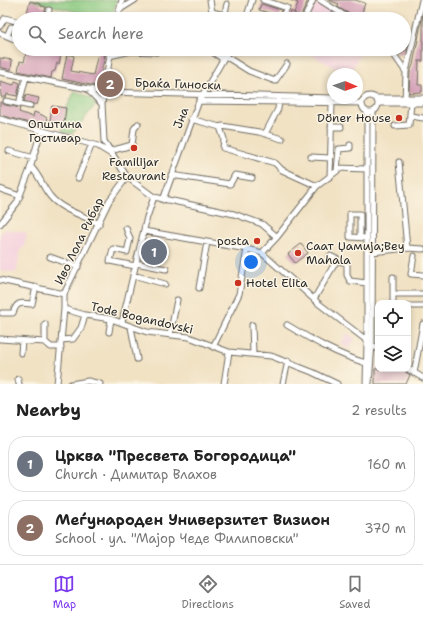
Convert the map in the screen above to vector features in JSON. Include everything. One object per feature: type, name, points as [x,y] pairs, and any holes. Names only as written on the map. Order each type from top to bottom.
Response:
[{"type":"street","points":[[119,10],[122,0]]},
{"type":"street","points":[[119,10],[135,0]]},
{"type":"street","points":[[210,0],[212,12]]},
{"type":"street","points":[[248,12],[252,0]]},
{"type":"street","points":[[263,0],[287,8],[285,12]]},
{"type":"street","points":[[307,12],[313,0]]},
{"type":"street","points":[[320,0],[339,12]]},
{"type":"street","points":[[411,50],[422,0]]},
{"type":"street","points":[[226,12],[227,4]]},
{"type":"street","points":[[0,26],[5,18],[12,20]]},
{"type":"street","points":[[7,36],[12,27]]},
{"type":"street","points":[[0,33],[12,38]]},
{"type":"street","points":[[109,56],[102,104],[104,141],[127,177],[154,197],[241,216],[262,224],[277,237]]},
{"type":"street","points":[[220,56],[249,72],[275,81],[287,64]]},
{"type":"street","points":[[395,56],[406,72]]},
{"type":"street","points":[[405,100],[406,72],[410,56]]},
{"type":"street","name":"Јна","points":[[163,200],[191,119],[202,95],[224,58]]},
{"type":"street","name":"Браќа Гиноски","points":[[0,72],[104,92],[195,93],[202,95],[327,100]]},
{"type":"street","points":[[19,104],[26,77]]},
{"type":"street","points":[[87,89],[102,104]]},
{"type":"street","name":"Браќа Гиноски","points":[[363,100],[370,96],[376,98],[405,100],[412,103],[423,103]]},
{"type":"street","points":[[370,112],[377,109],[379,103],[376,98]]},
{"type":"street","name":"Браќа Гиноски","points":[[379,103],[423,98]]},
{"type":"street","name":"Браќа Гиноски","points":[[199,101],[279,102],[327,100]]},
{"type":"street","points":[[6,101],[30,106]]},
{"type":"street","points":[[265,134],[278,109],[279,102]]},
{"type":"street","points":[[395,126],[409,125],[412,103]]},
{"type":"street","points":[[330,177],[332,104]]},
{"type":"street","points":[[363,104],[363,108],[370,112]]},
{"type":"street","points":[[366,384],[366,363],[370,343],[367,283],[367,169],[364,138],[370,112]]},
{"type":"street","points":[[369,384],[372,252],[370,112]]},
{"type":"street","points":[[411,116],[423,118]]},
{"type":"street","points":[[0,119],[92,144],[112,153],[132,145],[134,129],[138,124]]},
{"type":"street","points":[[191,119],[220,127],[222,126],[265,134],[282,139]]},
{"type":"street","points":[[331,126],[341,127]]},
{"type":"street","points":[[220,127],[224,139],[223,148],[275,163],[282,170],[317,186]]},
{"type":"street","points":[[0,224],[17,203],[34,158],[41,131]]},
{"type":"street","points":[[98,146],[104,141]]},
{"type":"street","points":[[78,178],[92,144]]},
{"type":"street","points":[[262,253],[277,237],[317,186],[337,171],[339,149],[347,150],[350,148],[350,145]]},
{"type":"street","points":[[9,151],[34,158]]},
{"type":"street","points":[[311,157],[330,158]]},
{"type":"street","points":[[399,162],[407,248]]},
{"type":"street","points":[[31,167],[39,175],[45,189],[56,202],[99,224]]},
{"type":"street","points":[[338,168],[367,169]]},
{"type":"street","points":[[171,175],[230,184],[235,175],[252,178]]},
{"type":"street","name":"Иво Лола Рибар","points":[[64,294],[109,201],[127,177]]},
{"type":"street","points":[[0,189],[20,196]]},
{"type":"street","points":[[122,322],[147,217],[154,197]]},
{"type":"street","points":[[360,234],[360,214],[350,214],[350,237],[367,238]]},
{"type":"street","points":[[360,225],[367,225]]},
{"type":"street","points":[[126,228],[130,239],[127,252],[113,249],[110,261],[166,269]]},
{"type":"street","points":[[144,231],[262,253],[314,299],[375,346]]},
{"type":"street","points":[[199,288],[207,242]]},
{"type":"street","points":[[372,252],[407,248],[423,249]]},
{"type":"street","points":[[213,347],[239,294],[247,249]]},
{"type":"street","points":[[50,256],[64,259],[78,266]]},
{"type":"street","points":[[330,256],[347,264],[346,275],[350,281],[367,283]]},
{"type":"street","points":[[414,256],[412,274],[423,275]]},
{"type":"street","points":[[314,299],[337,260]]},
{"type":"street","points":[[153,273],[155,267]]},
{"type":"street","points":[[133,275],[165,284]]},
{"type":"street","points":[[393,277],[394,300]]},
{"type":"street","points":[[0,280],[64,294],[57,384]]},
{"type":"street","points":[[2,313],[13,313],[15,306],[18,304],[32,304],[36,287]]},
{"type":"street","points":[[393,294],[423,294]]},
{"type":"street","points":[[170,335],[177,300]]},
{"type":"street","points":[[411,306],[423,306]]},
{"type":"street","name":"Tode Bogandovski","points":[[64,309],[85,315],[111,319],[122,322],[131,327],[170,335],[189,337],[229,352],[271,356],[288,361],[337,384]]},
{"type":"street","points":[[61,340],[73,339],[81,328],[85,315]]},
{"type":"street","points":[[109,332],[111,319]]},
{"type":"street","points":[[44,342],[45,324]]},
{"type":"street","points":[[414,373],[423,324]]},
{"type":"street","points":[[252,325],[254,354]]},
{"type":"street","points":[[287,325],[312,340],[346,356],[366,363]]},
{"type":"street","points":[[131,327],[137,359]]},
{"type":"street","points":[[0,339],[44,342],[51,347],[61,347]]},
{"type":"street","points":[[20,353],[22,341]]},
{"type":"street","points":[[224,384],[229,352]]},
{"type":"street","points":[[283,384],[288,361]]},
{"type":"street","points":[[411,371],[421,377],[423,382]]},
{"type":"street","points":[[71,384],[88,381],[100,384]]},
{"type":"shaded area","points":[[318,0],[336,12],[312,12]]},
{"type":"shaded area","points":[[313,56],[359,56],[353,68],[336,68]]},
{"type":"shaded area","points":[[5,229],[27,233],[24,248],[21,248],[16,273],[0,270],[0,235]]},
{"type":"shaded area","points":[[347,333],[355,339],[349,349],[340,344]]},
{"type":"green space","points":[[31,0],[117,0],[113,12],[76,12]]},
{"type":"green space","points":[[75,91],[89,97],[96,104],[72,134],[62,132],[64,113]]},
{"type":"building","points":[[290,0],[308,0],[303,12],[294,12],[298,3]]},
{"type":"building","points":[[328,0],[355,0],[365,3],[362,12],[346,12],[338,7],[339,4]]},
{"type":"building","points":[[30,1],[46,7],[45,12],[27,12]]},
{"type":"building","points":[[261,4],[281,10],[281,12],[266,12],[259,10]]},
{"type":"building","points":[[423,14],[423,61],[419,61],[418,85],[422,85],[422,92],[409,93],[410,72],[413,65]]},
{"type":"building","points":[[25,56],[61,56],[59,64],[57,63],[55,71],[52,72],[51,78],[18,71],[20,61],[24,62]]},
{"type":"building","points":[[67,56],[74,56],[71,71],[93,75],[97,56],[105,56],[101,74],[103,75],[101,87],[62,79]]},
{"type":"building","points":[[0,58],[12,60],[11,70],[0,67]]},
{"type":"building","points":[[0,81],[14,85],[15,81],[20,83],[17,96],[7,94],[6,97],[1,97]]},
{"type":"building","points":[[26,95],[39,98],[37,105],[24,101]]},
{"type":"building","points":[[0,102],[5,105],[20,108],[19,112],[33,117],[34,112],[42,115],[47,118],[44,127],[0,115]]},
{"type":"building","points":[[52,106],[66,108],[64,123],[50,121]]},
{"type":"building","points":[[151,244],[159,245],[157,261],[154,263],[149,259]]},
{"type":"building","name":"Саат Џамија;Bey Mahala","points":[[301,244],[308,253],[295,263],[288,254]]},
{"type":"building","points":[[375,372],[406,372],[410,375],[406,384],[375,384]]},
{"type":"place","name":"Меѓународен Универзитет Визион","points":[[110,84]]},
{"type":"place","name":"Општина Гостивар","points":[[55,111]]},
{"type":"place","name":"Döner House","points":[[399,118]]},
{"type":"place","name":"Familijar Restaurant","points":[[134,148]]},
{"type":"place","name":"posta","points":[[257,241]]},
{"type":"place","name":"Црква \"Пресвета Богородица\"","points":[[154,252]]},
{"type":"place","name":"Саат Џамија;Bey Mahala","points":[[298,253]]},
{"type":"place","name":"Hotel Elita","points":[[238,283]]}]
